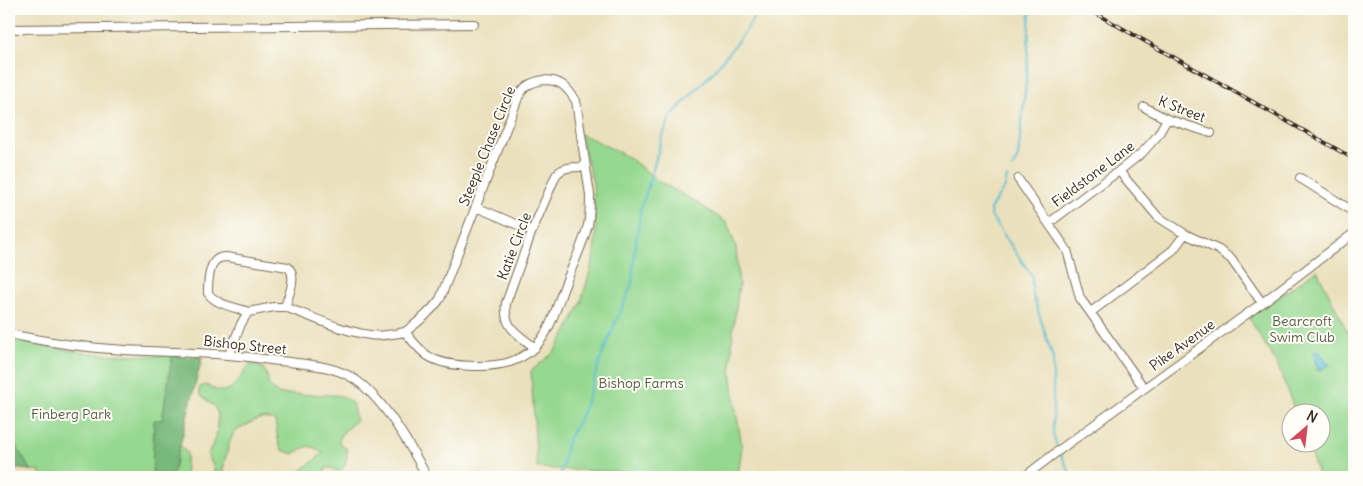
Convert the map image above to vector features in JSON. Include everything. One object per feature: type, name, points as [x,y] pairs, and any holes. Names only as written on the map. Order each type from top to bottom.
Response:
[{"type":"street","points":[[9,29],[474,24]]},
{"type":"street","name":"Steeple Chase Circle","points":[[552,80],[564,86],[571,92],[576,101],[590,195],[588,224],[584,239],[548,328],[535,348],[524,357],[493,366],[453,365],[428,357],[405,332],[433,309],[440,299],[476,207],[521,91],[526,85],[534,81],[552,80]]},
{"type":"street","name":"K Street","points":[[1144,107],[1167,119],[1211,133]]},
{"type":"street","name":"Fieldstone Lane","points":[[1049,223],[1119,172],[1150,145],[1167,119]]},
{"type":"street","name":"Katie Circle","points":[[535,348],[511,328],[506,321],[506,303],[532,231],[556,175],[560,171],[574,167],[586,167]]},
{"type":"street","points":[[1119,172],[1158,217],[1185,234],[1219,250],[1231,259],[1262,302]]},
{"type":"street","points":[[1300,178],[1354,212]]},
{"type":"street","points":[[1018,179],[1067,250],[1080,298],[1144,388]]},
{"type":"street","points":[[476,207],[532,231]]},
{"type":"street","name":"Pike Avenue","points":[[1024,477],[1354,233]]},
{"type":"street","points":[[1091,312],[1173,250],[1185,234]]},
{"type":"street","points":[[285,307],[293,277],[292,271],[288,267],[226,256],[214,262],[208,293],[211,298],[217,301],[248,312],[285,307],[356,333],[371,336],[405,332]]},
{"type":"street","points":[[230,355],[241,324],[248,312]]},
{"type":"street","name":"Bishop Street","points":[[9,334],[61,344],[107,349],[230,355],[320,366],[339,371],[355,380],[380,404],[409,443],[427,477]]},
{"type":"green space","name":"Bishop Farms","points":[[580,134],[631,159],[658,181],[698,203],[727,223],[736,247],[739,286],[733,330],[731,368],[742,446],[738,477],[537,468],[531,371],[554,352],[568,329],[580,305],[593,261],[596,234],[593,183]]},
{"type":"green space","name":"Bearcroft Swim Club","points":[[1317,270],[1351,339],[1354,337],[1354,477],[1319,477],[1311,454],[1330,454],[1330,404],[1293,404],[1277,364],[1249,318]]},
{"type":"green space","name":"Finberg Park","points":[[9,338],[38,345],[95,354],[202,357],[180,445],[187,453],[185,477],[41,477],[40,471],[9,468]]},
{"type":"green space","points":[[172,356],[202,357],[172,477],[152,477],[154,420],[162,420]]},
{"type":"green space","points":[[254,364],[264,369],[268,378],[268,384],[278,394],[335,395],[342,396],[352,403],[356,420],[339,440],[340,444],[347,449],[347,459],[342,470],[339,472],[331,468],[325,468],[326,477],[296,477],[297,474],[323,453],[311,447],[293,454],[282,450],[279,445],[275,421],[261,419],[255,420],[235,432],[225,460],[222,477],[214,477],[214,467],[208,455],[216,436],[218,414],[214,406],[201,396],[200,387],[206,385],[221,391],[226,390],[234,386],[248,366]]},
{"type":"green space","points":[[9,439],[13,442],[32,470],[9,468]]},
{"type":"water","points":[[1318,350],[1330,365],[1318,371],[1313,353]]},
{"type":"waterway","points":[[560,477],[568,440],[583,412],[602,355],[632,284],[641,208],[662,137],[671,116],[713,72],[745,32],[759,9]]},
{"type":"waterway","points":[[1012,168],[1018,157],[1027,72],[1030,9]]},
{"type":"waterway","points":[[1007,177],[1005,187],[990,209],[991,216],[1032,276],[1032,292],[1053,358],[1053,435],[1058,449]]},
{"type":"waterway","points":[[1060,453],[1072,477]]},
{"type":"railway","points":[[1088,9],[1354,159]]}]
